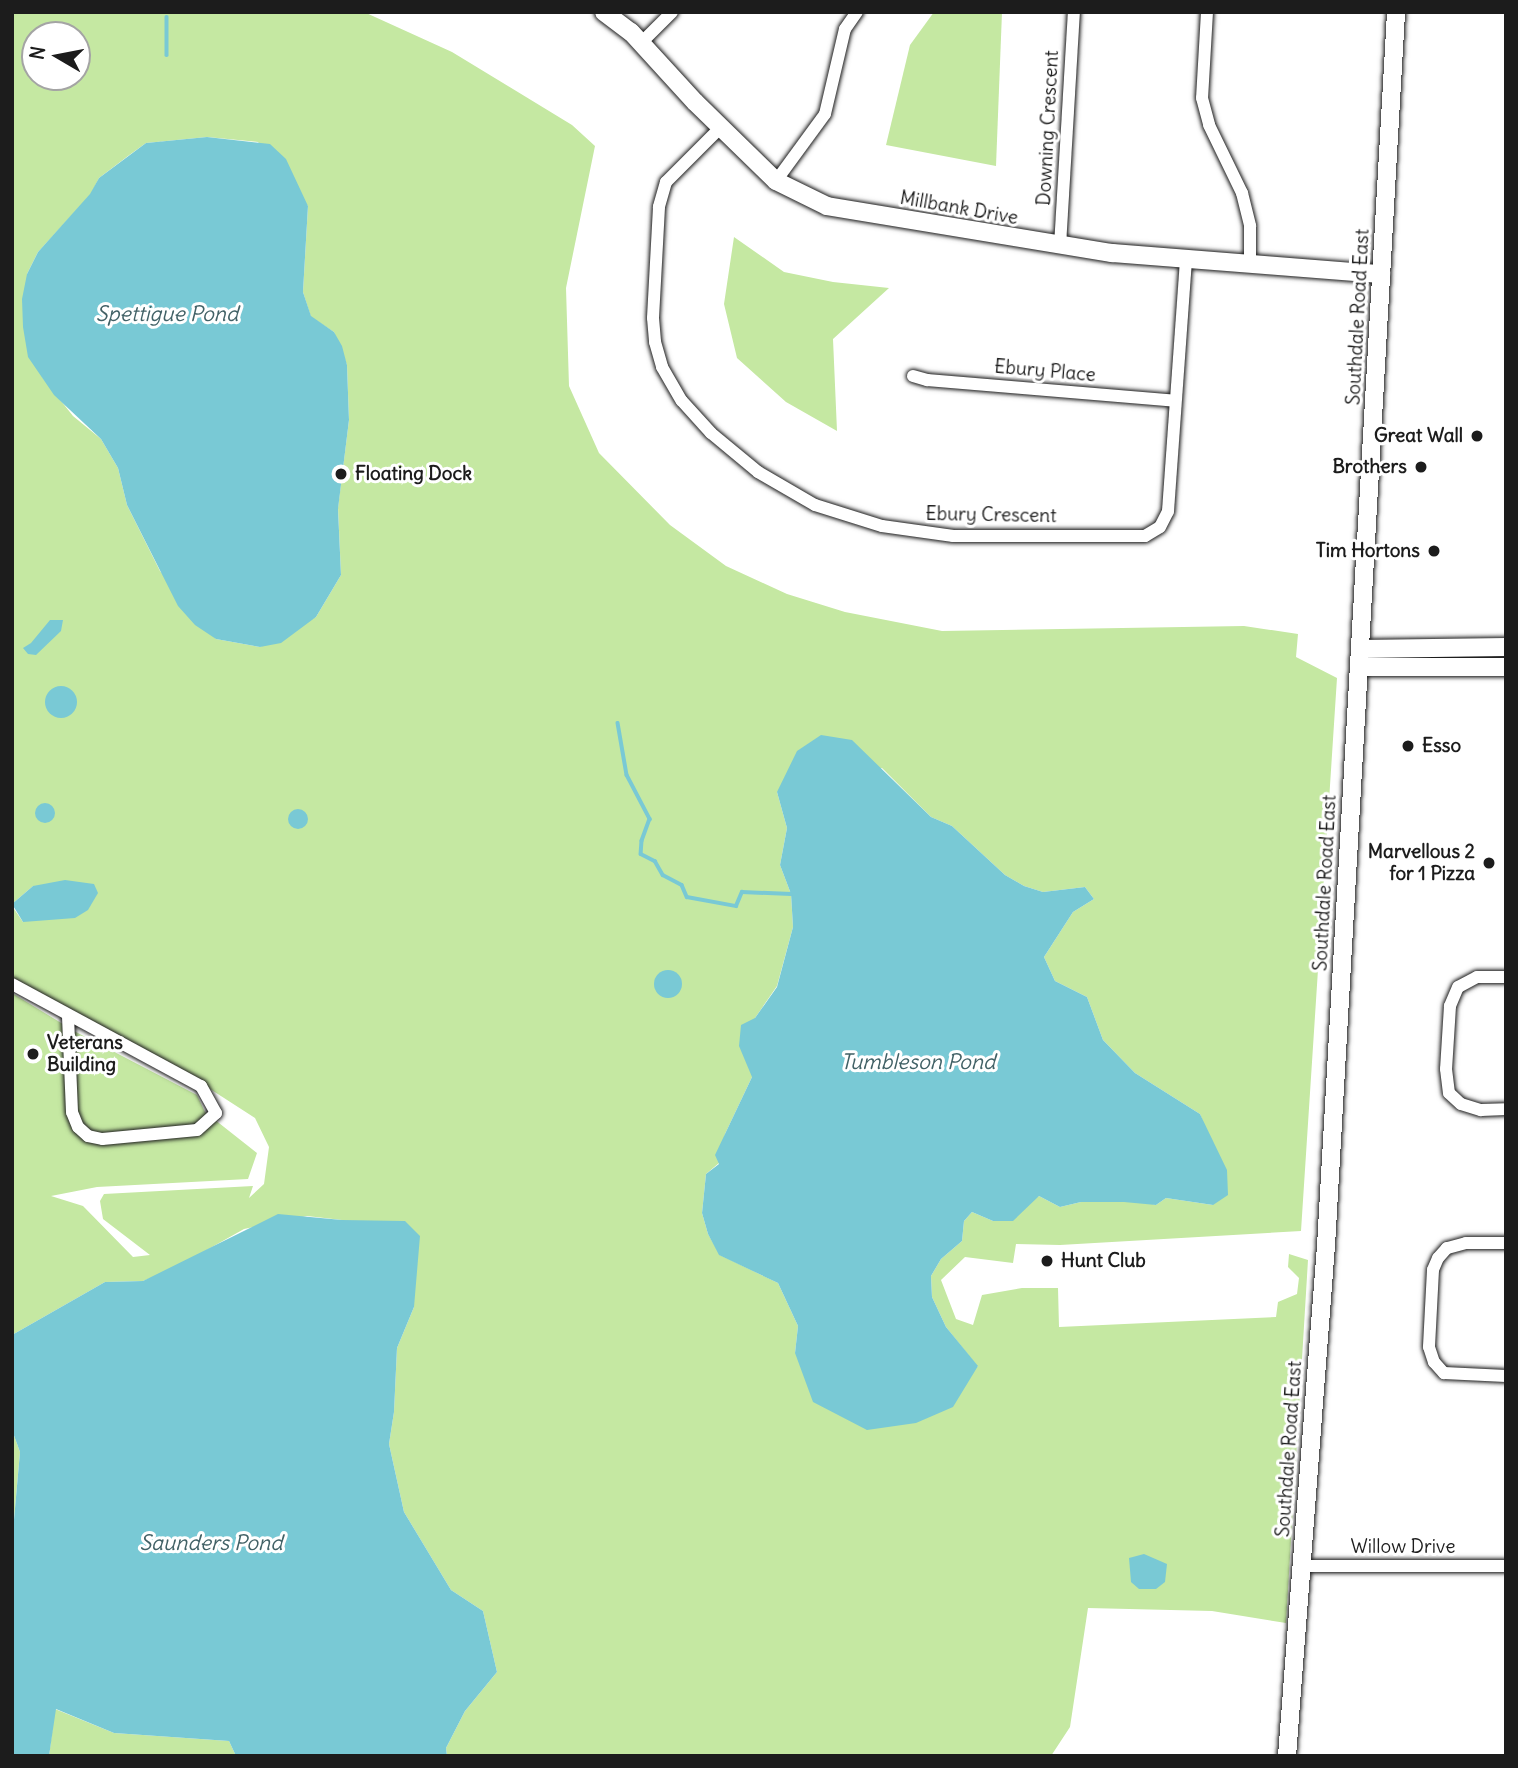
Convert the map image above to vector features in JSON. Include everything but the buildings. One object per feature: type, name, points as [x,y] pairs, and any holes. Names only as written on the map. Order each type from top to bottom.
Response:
[{"type":"main road","name":"Millbank Drive","points":[[604,12],[641,43],[776,181],[827,206],[1060,246],[1381,274]]},
{"type":"main road","name":"Southdale Road East","points":[[1287,1756],[1326,1246],[1396,12]]},
{"type":"main road","points":[[1359,658],[1506,648]]},
{"type":"main road","points":[[1359,658],[1506,667]]},
{"type":"street","points":[[641,43],[672,12]]},
{"type":"street","points":[[776,181],[825,114],[845,29],[858,12]]},
{"type":"street","name":"Downing Crescent","points":[[1060,246],[1074,12]]},
{"type":"street","points":[[1207,12],[1202,98],[1209,125],[1242,193],[1250,226],[1250,263]]},
{"type":"street","name":"Ebury Crescent","points":[[721,127],[666,182],[659,207],[655,342],[662,367],[682,401],[711,433],[758,471],[815,505],[911,532],[953,536],[1145,536],[1160,527],[1168,510],[1186,258]]},
{"type":"street","name":"Ebury Place","points":[[913,376],[928,380],[1174,401]]},
{"type":"street","points":[[1506,976],[1477,977],[1458,988],[1450,1006],[1446,1069],[1449,1093],[1461,1104],[1481,1110],[1506,1110]]},
{"type":"street","points":[[12,984],[201,1086],[216,1113],[197,1130],[103,1139],[88,1136],[78,1127],[72,1112],[68,1016]]},
{"type":"street","points":[[1506,1243],[1466,1243],[1447,1248],[1438,1258],[1433,1270],[1429,1347],[1434,1362],[1444,1373],[1506,1376]]},
{"type":"street","name":"Willow Drive","points":[[1301,1566],[1506,1566]]},
{"type":"green space","points":[[12,12],[364,12],[452,52],[572,125],[595,146],[566,288],[569,386],[599,453],[670,525],[726,566],[787,594],[845,612],[942,631],[1244,626],[1298,634],[1296,657],[1337,678],[1301,1231],[1060,1245],[1016,1244],[1013,1263],[965,1257],[941,1280],[956,1319],[973,1325],[982,1295],[1022,1288],[1058,1288],[1059,1327],[1276,1317],[1278,1302],[1297,1294],[1299,1278],[1288,1267],[1289,1254],[1308,1260],[1286,1623],[1212,1611],[1088,1608],[1070,1727],[1051,1756],[447,1756],[446,1748],[465,1711],[497,1672],[483,1611],[451,1590],[404,1512],[389,1444],[394,1412],[397,1348],[414,1307],[342,1220],[307,1216],[244,1229],[173,1269],[143,1281],[105,1282],[12,1335],[12,993],[76,1032],[197,1095],[205,1112],[257,1153],[248,1179],[97,1187],[51,1196],[83,1206],[133,1257],[150,1255],[103,1219],[100,1201],[104,1194],[253,1186],[249,1198],[264,1184],[269,1147],[255,1118],[176,1067],[12,980],[12,906],[23,922],[33,886],[12,904]],"holes":[[[207,137],[258,142],[308,206],[303,292],[311,317],[334,332],[347,365],[349,420],[338,508],[341,575],[316,617],[260,647],[216,639],[160,571],[127,505],[118,468],[101,439],[73,416],[42,377],[27,274],[38,252],[91,194],[99,178],[146,143]],[[882,768],[931,817],[952,826],[1005,875],[1024,886],[1043,892],[1085,887],[1094,899],[1073,912],[1044,957],[1055,981],[1087,997],[1103,1040],[1135,1073],[1200,1114],[1211,1142],[1213,1205],[1166,1198],[1156,1205],[1141,1201],[1081,1202],[1060,1207],[1039,1196],[993,1221],[972,1212],[964,1221],[962,1241],[941,1259],[931,1276],[932,1297],[946,1327],[978,1367],[795,1353],[798,1326],[778,1283],[720,1255],[708,1234],[702,1213],[706,1174],[719,1163],[725,1134],[752,1077],[755,1018],[777,986],[793,927],[791,894],[780,865],[787,828],[777,792]]]},
{"type":"green space","points":[[934,12],[1002,12],[996,166],[886,145],[910,45]]},
{"type":"green space","points":[[734,237],[784,272],[833,282],[889,288],[833,339],[837,431],[786,402],[737,358],[724,304]]},
{"type":"green space","points":[[12,1430],[20,1452],[12,1542]]},
{"type":"green space","points":[[55,1709],[114,1733],[229,1741],[236,1756],[49,1756]]},
{"type":"water","name":"Spettigue Pond","points":[[207,137],[270,144],[286,159],[308,206],[303,292],[311,316],[334,332],[342,346],[347,365],[349,420],[338,509],[341,575],[316,617],[281,643],[260,647],[216,639],[195,625],[178,606],[127,505],[118,468],[101,439],[54,395],[28,357],[23,327],[22,299],[27,274],[38,252],[90,194],[99,178],[146,143]]},
{"type":"water","points":[[50,620],[63,620],[61,631],[36,655],[28,654],[23,648],[31,643]]},
{"type":"water","points":[[61,686],[72,691],[77,702],[72,713],[61,718],[50,713],[45,702],[50,691]]},
{"type":"water","name":"Tumbleson Pond","points":[[821,735],[852,740],[931,817],[952,826],[1005,875],[1024,886],[1043,892],[1085,887],[1094,899],[1073,912],[1044,957],[1055,981],[1087,997],[1103,1040],[1135,1073],[1200,1114],[1227,1170],[1228,1195],[1213,1205],[1166,1198],[1156,1205],[1081,1202],[1060,1207],[1039,1196],[1013,1221],[993,1221],[972,1212],[964,1221],[962,1241],[941,1259],[931,1276],[932,1297],[946,1327],[978,1366],[953,1407],[916,1423],[867,1430],[813,1402],[795,1353],[798,1326],[778,1283],[719,1255],[708,1234],[702,1213],[706,1174],[719,1164],[715,1155],[752,1077],[739,1046],[741,1025],[755,1018],[777,987],[793,927],[791,894],[780,865],[787,828],[777,792],[797,751]]},
{"type":"water","points":[[45,803],[52,806],[55,813],[52,820],[45,823],[38,820],[35,813],[38,806]]},
{"type":"water","points":[[298,809],[305,812],[308,819],[305,826],[298,829],[291,826],[288,819],[291,812]]},
{"type":"water","points":[[65,880],[94,884],[98,893],[88,910],[75,918],[23,922],[12,904],[33,886]]},
{"type":"water","points":[[668,970],[678,974],[682,984],[678,994],[668,998],[658,994],[654,984],[658,974]]},
{"type":"water","name":"Saunders Pond","points":[[278,1214],[342,1220],[405,1221],[420,1236],[414,1307],[397,1348],[394,1412],[389,1444],[404,1512],[451,1590],[483,1611],[497,1672],[465,1711],[446,1748],[447,1756],[236,1756],[229,1741],[114,1733],[56,1709],[49,1756],[12,1756],[12,1542],[20,1452],[12,1430],[12,1335],[105,1282],[143,1281]]},
{"type":"water","points":[[1144,1554],[1167,1564],[1165,1582],[1156,1589],[1139,1589],[1131,1582],[1129,1558]]},
{"type":"waterway","points":[[167,17],[167,55]]},
{"type":"waterway","points":[[618,723],[627,775],[650,819],[642,841],[641,854],[655,861],[663,875],[682,885],[687,897],[736,906],[742,892],[791,894]]},
{"type":"place","name":"Great Wall","points":[[1477,436]]},
{"type":"place","name":"Brothers","points":[[1421,467]]},
{"type":"place","name":"Floating Dock","points":[[341,474]]},
{"type":"place","name":"Tim Hortons","points":[[1434,551]]},
{"type":"place","name":"Esso","points":[[1408,746]]},
{"type":"place","name":"Marvellous 2 for 1 Pizza","points":[[1489,863]]},
{"type":"place","name":"Veterans Building","points":[[33,1054]]},
{"type":"place","name":"Hunt Club","points":[[1047,1261]]}]
